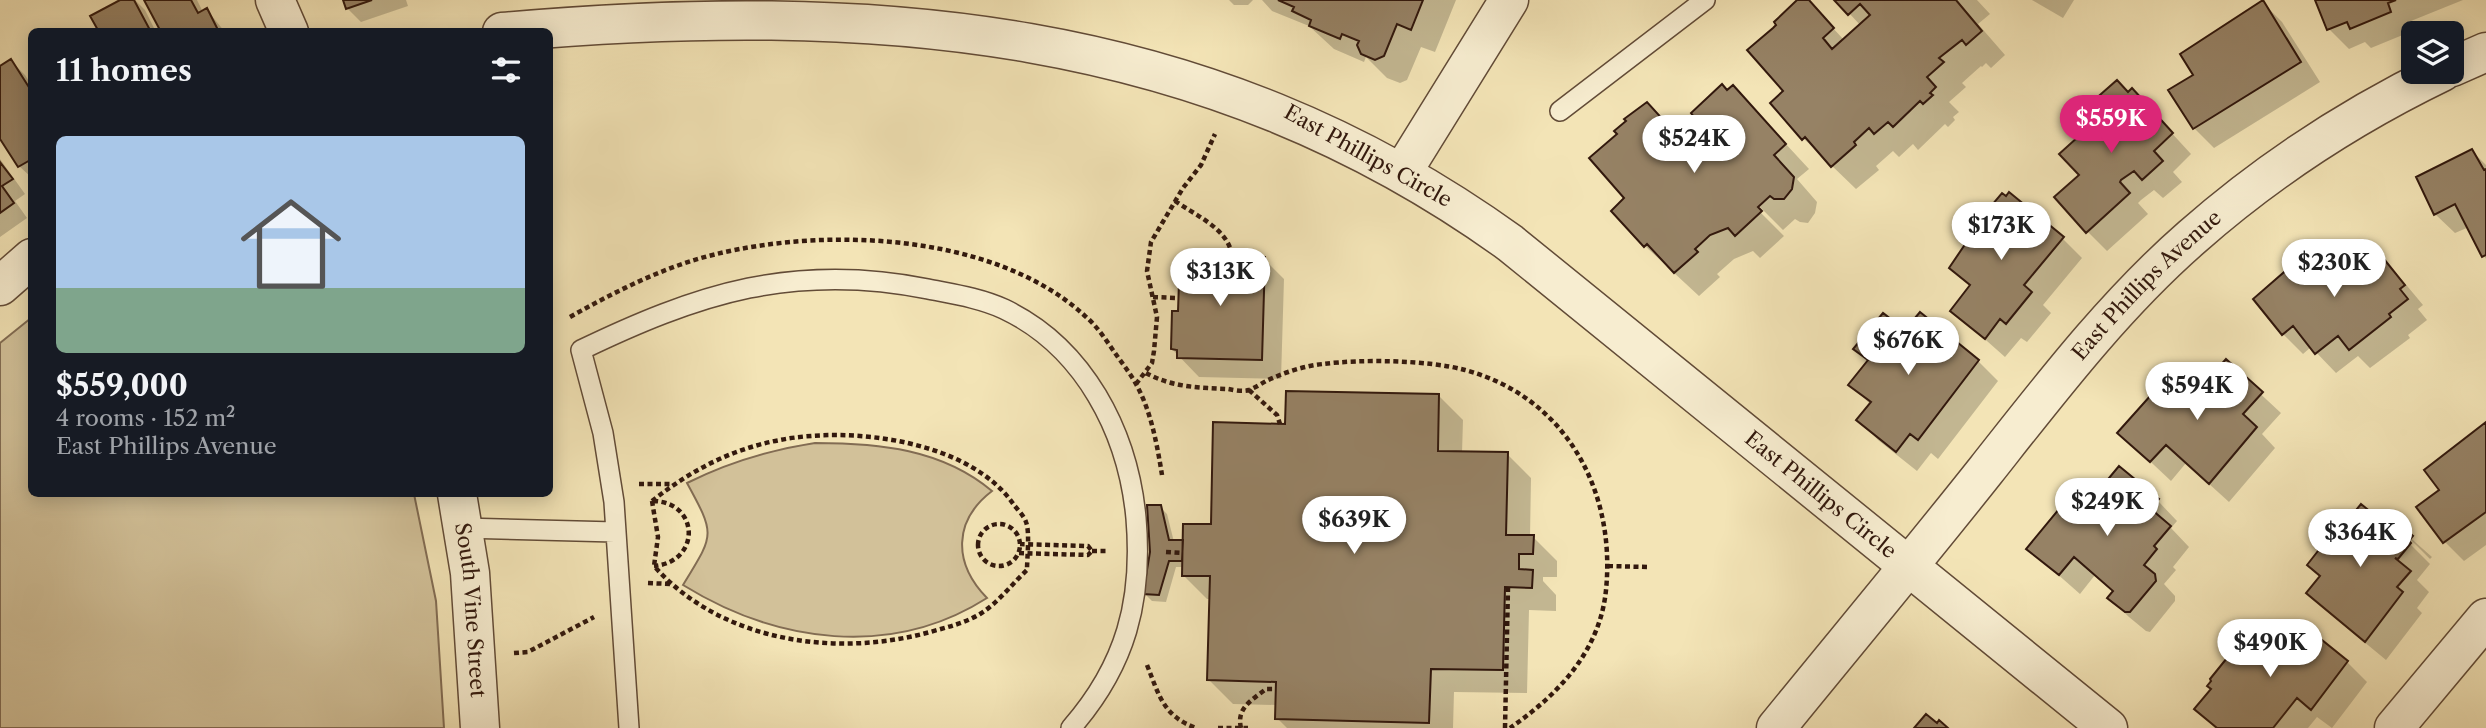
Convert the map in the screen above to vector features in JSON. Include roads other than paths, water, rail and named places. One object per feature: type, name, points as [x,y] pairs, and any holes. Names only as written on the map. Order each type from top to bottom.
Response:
[{"type":"street","points":[[275,0],[287,28]]},
{"type":"street","points":[[1403,171],[1508,0]]},
{"type":"street","name":"East Phillips Circle","points":[[522,28],[627,11],[720,5],[870,5],[944,12],[1079,37],[1209,78],[1276,105],[1403,171],[1510,243],[2108,728]]},
{"type":"street","points":[[2464,62],[2486,52]]},
{"type":"street","name":"East Phillips Avenue","points":[[1776,728],[2096,335],[2146,280],[2190,238],[2288,160],[2342,125],[2419,84]]},
{"type":"street","points":[[0,286],[28,262]]},
{"type":"street","name":"South Vine Street","points":[[460,511],[475,629],[480,728]]},
{"type":"street","points":[[2394,728],[2486,618]]},
{"type":"lane","points":[[1560,111],[1705,0]]},
{"type":"lane","points":[[629,728],[614,502],[603,433],[581,350],[678,309],[748,288],[823,279],[877,281],[982,301],[1002,308],[1040,330],[1062,349],[1082,370],[1097,395],[1114,430],[1127,467],[1135,504],[1138,542],[1136,581],[1129,623],[1116,663],[1103,687],[1071,728]]},
{"type":"lane","points":[[460,511],[615,532]]}]
